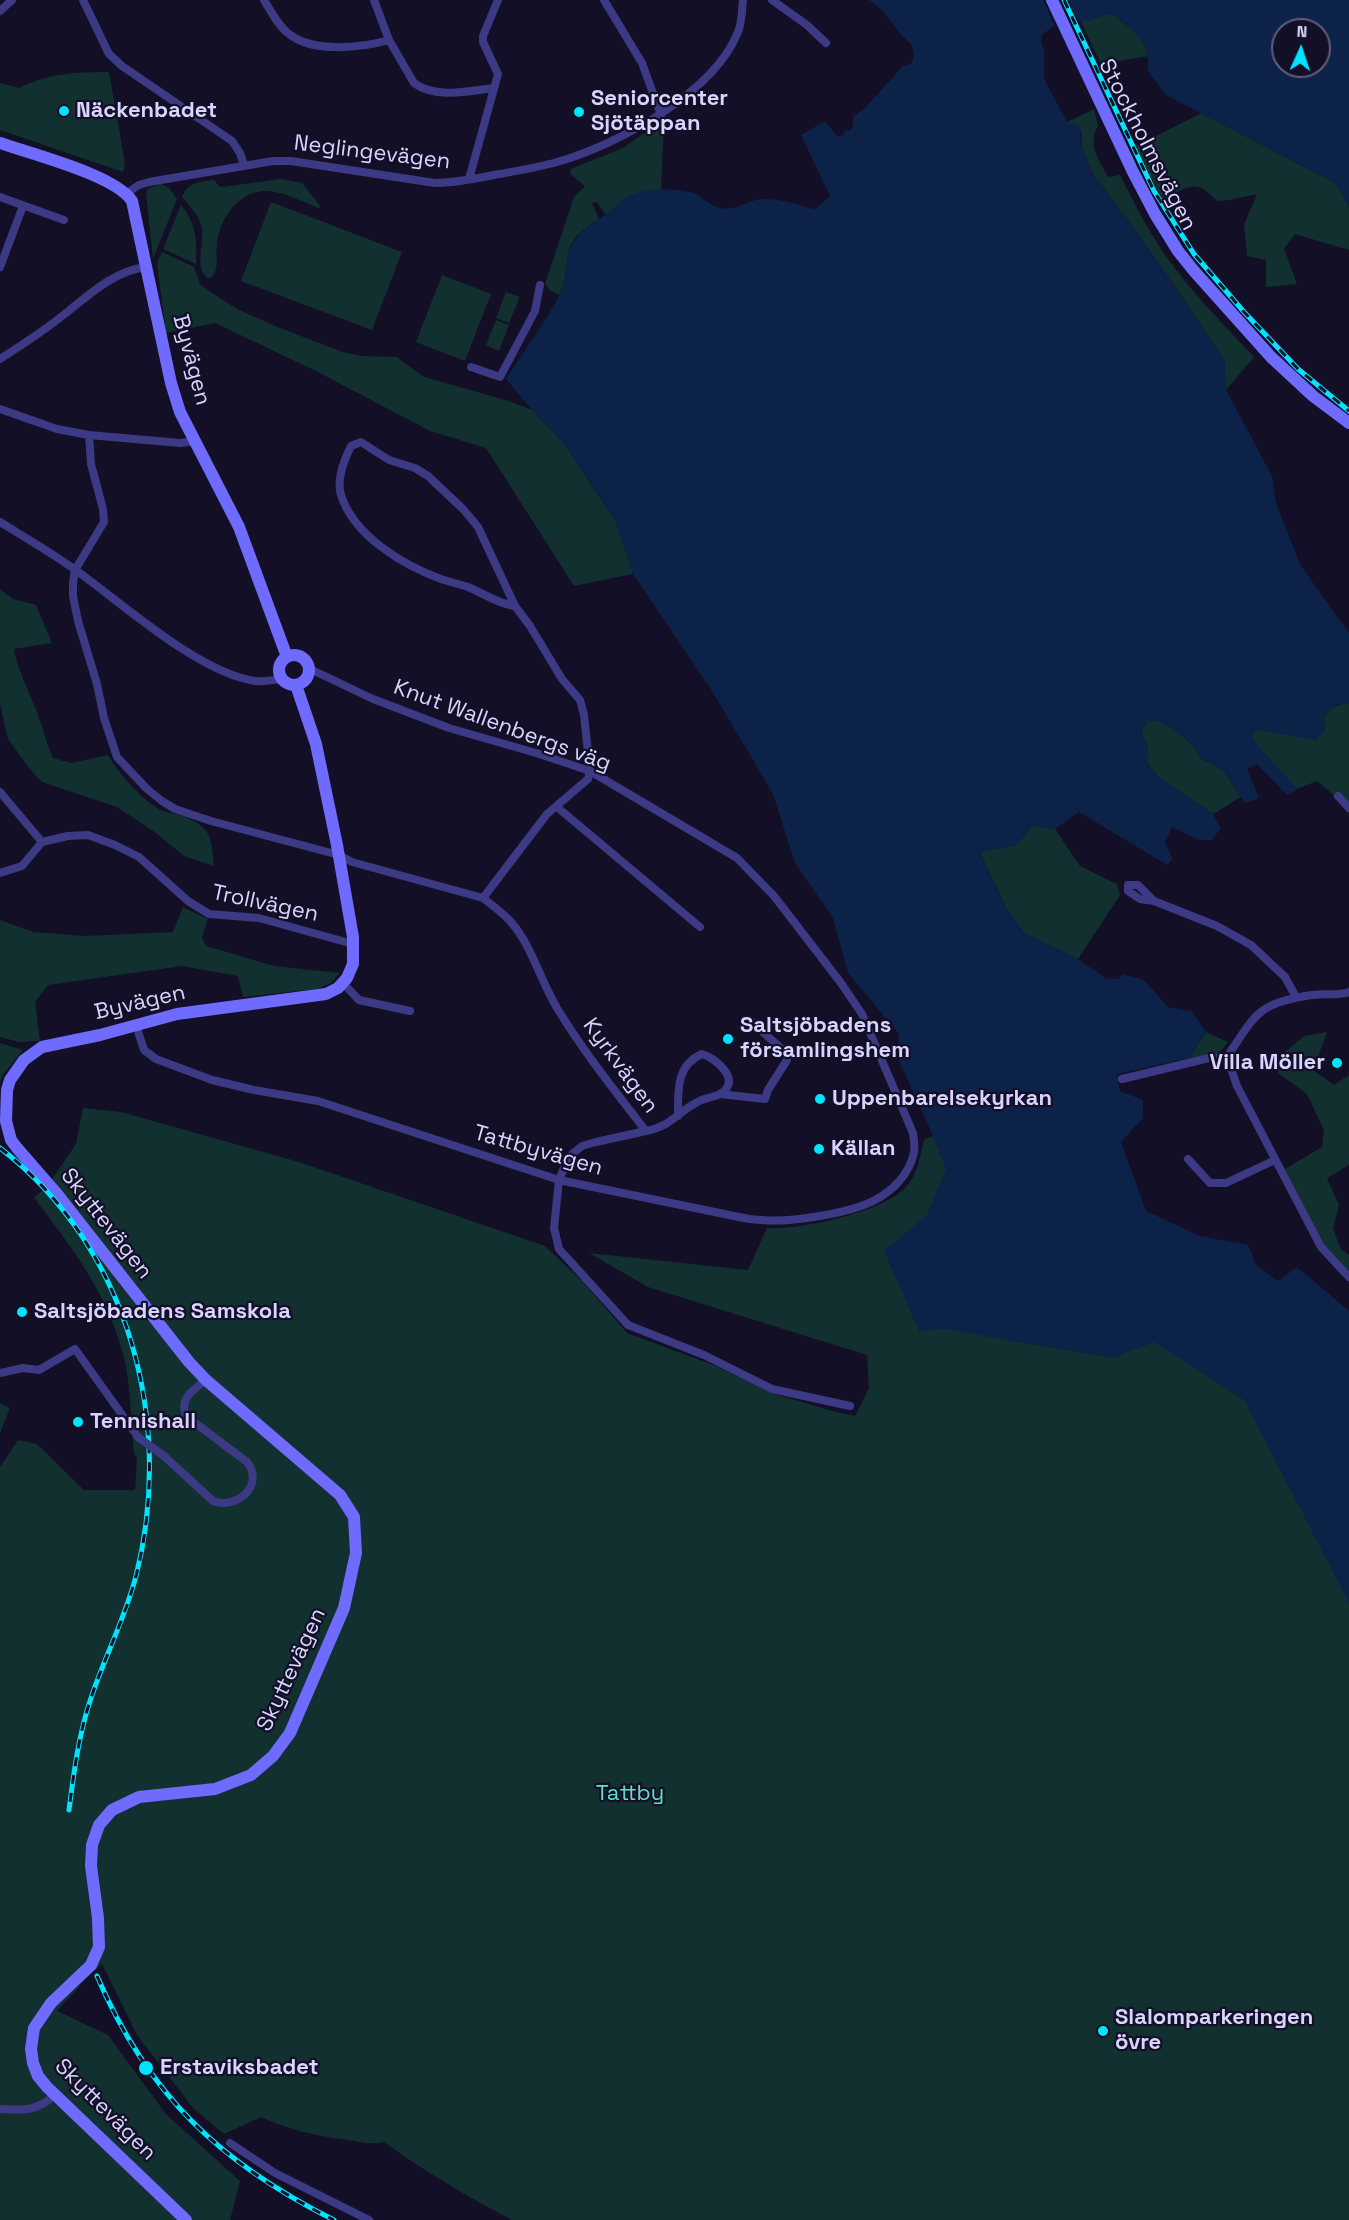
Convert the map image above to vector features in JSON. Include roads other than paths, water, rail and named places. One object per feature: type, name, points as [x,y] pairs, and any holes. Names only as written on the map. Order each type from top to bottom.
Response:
[{"type":"street","points":[[0,11],[12,0]]},
{"type":"street","points":[[83,0],[109,54],[122,66],[232,141],[244,165]]},
{"type":"street","points":[[264,0],[286,33],[310,44],[353,47],[388,40]]},
{"type":"street","points":[[374,0],[388,40],[414,84],[420,88],[450,92],[494,88]]},
{"type":"street","points":[[469,180],[497,70],[483,42],[483,36],[498,0]]},
{"type":"street","points":[[604,0],[642,63],[661,115]]},
{"type":"street","name":"Neglingevägen","points":[[127,193],[149,182],[273,161],[291,161],[429,183],[469,180],[555,162],[648,123],[698,84],[733,43],[739,29],[743,0]]},
{"type":"street","points":[[771,0],[807,25],[826,43]]},
{"type":"street","name":"Stockholmsvägen","points":[[1052,0],[1133,172],[1178,251],[1271,357],[1313,396],[1349,423]]},
{"type":"street","points":[[0,143],[92,175],[127,193]]},
{"type":"street","name":"Byvägen","points":[[127,193],[136,213],[171,383],[180,412],[239,526],[287,657]]},
{"type":"street","points":[[0,198],[64,220]]},
{"type":"street","points":[[0,267],[23,206]]},
{"type":"street","points":[[0,359],[42,331],[100,286],[138,268],[146,267]]},
{"type":"street","points":[[471,367],[500,377],[535,311],[540,285]]},
{"type":"street","points":[[0,409],[57,429],[89,435],[180,442],[196,441]]},
{"type":"street","points":[[75,570],[104,522],[103,509],[91,464],[89,435]]},
{"type":"street","points":[[483,898],[547,814],[588,779],[590,771],[584,715],[580,700],[562,679],[515,606],[478,527],[463,509],[428,476],[415,468],[389,460],[361,442],[351,446],[342,468],[341,496],[371,538],[390,553],[424,571],[441,579],[467,586],[505,605],[515,606]]},
{"type":"street","points":[[0,522],[75,570],[148,625],[195,656],[228,673],[257,682],[282,679],[289,684],[296,685],[307,678],[308,668],[301,658],[287,657],[280,666],[282,679]]},
{"type":"street","name":"Kyrkvägen","points":[[75,570],[73,582],[78,621],[117,757],[130,773],[162,801],[176,809],[211,821],[339,855],[352,862],[483,898],[513,924],[557,1008],[598,1069],[646,1131],[582,1146],[572,1154],[559,1180],[554,1228],[559,1249],[628,1325],[704,1355],[772,1389],[850,1406]]},
{"type":"street","name":"Knut Wallenbergs väg","points":[[308,668],[373,699],[449,728],[590,771],[737,858],[762,882],[842,983],[862,1014],[913,1133]]},
{"type":"street","points":[[296,685],[316,744],[339,855],[353,944],[353,964],[343,983],[359,1000],[410,1011]]},
{"type":"street","points":[[0,792],[42,842],[22,867],[0,873]]},
{"type":"street","points":[[1338,796],[1349,808]]},
{"type":"street","points":[[557,807],[700,927]]},
{"type":"street","name":"Trollvägen","points":[[42,842],[68,836],[88,836],[140,857],[188,901],[209,914],[259,918],[353,944]]},
{"type":"street","points":[[1154,902],[1217,926],[1251,945],[1285,977],[1296,997]]},
{"type":"street","name":"Byvägen","points":[[7,1130],[8,1090],[15,1071],[24,1060],[42,1047],[177,1014],[326,993],[343,983]]},
{"type":"street","points":[[1227,1057],[1246,1026],[1269,1005],[1296,997],[1349,992]]},
{"type":"street","points":[[646,1131],[671,1122],[696,1102],[720,1094],[765,1099],[768,1090],[787,1060],[787,1054],[752,1023]]},
{"type":"street","name":"Tattbyvägen","points":[[136,1025],[144,1050],[156,1059],[212,1080],[318,1101],[559,1180],[763,1221],[804,1218],[874,1201],[902,1179],[910,1166],[915,1150],[913,1133]]},
{"type":"street","points":[[678,1116],[680,1078],[691,1058],[702,1054],[708,1055],[727,1072],[727,1087],[720,1094]]},
{"type":"street","points":[[1122,1079],[1209,1058],[1227,1057]]},
{"type":"street","points":[[1227,1057],[1237,1086],[1321,1247],[1349,1277]]},
{"type":"street","name":"Skyttevägen","points":[[7,1130],[17,1148],[57,1194],[176,1348],[206,1380],[340,1495],[354,1516],[356,1553],[344,1608],[316,1668],[290,1733],[273,1756],[251,1775],[215,1789],[139,1797],[112,1810],[99,1825],[92,1845],[91,1866],[98,1918],[99,1947],[91,1965],[51,2003],[38,2019],[32,2038],[33,2063],[38,2076],[186,2220]]},
{"type":"street","points":[[1188,1160],[1210,1183],[1226,1183],[1275,1160]]},
{"type":"street","points":[[0,1372],[23,1368],[39,1370],[75,1349],[138,1437],[164,1455],[213,1501],[220,1503],[234,1501],[244,1497],[249,1490],[253,1476],[251,1467],[186,1416],[184,1404],[187,1397],[206,1380]]},
{"type":"street","points":[[0,2109],[30,2109],[44,2105],[55,2095]]},
{"type":"street","points":[[230,2143],[275,2173],[369,2220]]},
{"type":"water","points":[[869,0],[1349,0],[1349,207],[1335,183],[1166,95],[1148,71],[1146,51],[1139,37],[1111,13],[1089,21],[1064,21],[1042,35],[1041,42],[1044,50],[1044,79],[1067,122],[1079,126],[1082,148],[1093,174],[1142,239],[1224,359],[1226,390],[1272,476],[1276,503],[1301,566],[1349,633],[1349,703],[1336,705],[1324,716],[1325,730],[1316,740],[1255,729],[1252,739],[1297,789],[1287,795],[1257,764],[1247,769],[1259,798],[1245,803],[1224,771],[1201,758],[1193,745],[1171,727],[1158,721],[1148,721],[1141,732],[1148,747],[1147,762],[1157,776],[1213,814],[1221,828],[1212,840],[1199,840],[1172,827],[1165,843],[1173,859],[1167,865],[1079,812],[1055,829],[1033,825],[1016,845],[979,852],[1006,907],[1024,933],[1078,959],[1107,979],[1118,979],[1122,974],[1144,980],[1168,1007],[1192,1011],[1206,1032],[1190,1058],[1117,1074],[1120,1091],[1143,1100],[1143,1118],[1121,1142],[1146,1211],[1200,1236],[1248,1245],[1256,1265],[1278,1281],[1297,1267],[1349,1311],[1349,1603],[1244,1400],[1154,1342],[1113,1358],[944,1329],[919,1331],[884,1251],[927,1215],[946,1169],[897,1057],[899,1034],[848,973],[833,918],[795,863],[773,794],[712,691],[633,574],[617,524],[562,441],[506,379],[543,324],[562,290],[572,244],[585,229],[610,212],[622,200],[648,190],[667,189],[694,193],[714,206],[723,208],[769,199],[815,209],[830,196],[801,135],[825,121],[838,137],[845,131],[850,131],[853,126],[853,116],[864,109],[903,66],[911,64],[914,56],[912,45],[882,10]]},
{"type":"railway","points":[[1064,0],[1154,191],[1194,254],[1244,312],[1298,369],[1349,411]]},
{"type":"railway","points":[[0,1148],[44,1188],[81,1235],[110,1286],[131,1341],[144,1399],[149,1458],[147,1517],[136,1576],[87,1709],[69,1810]]},
{"type":"railway","points":[[97,1976],[117,2018],[140,2056],[164,2090],[192,2121],[222,2149],[256,2175],[334,2220]]},
{"type":"place","name":"Näckenbadet","points":[[64,111]]},
{"type":"place","name":"Seniorcenter Sjötäppan","points":[[579,112]]},
{"type":"place","name":"Saltsjöbadens församlingshem","points":[[728,1039]]},
{"type":"place","name":"Villa Möller","points":[[1337,1063]]},
{"type":"place","name":"Uppenbarelsekyrkan","points":[[820,1099]]},
{"type":"place","name":"Källan","points":[[819,1149]]},
{"type":"place","name":"Saltsjöbadens Samskola","points":[[22,1312]]},
{"type":"place","name":"Tennishall","points":[[78,1422]]},
{"type":"place","name":"Slalomparkeringen övre","points":[[1103,2031]]},
{"type":"place","name":"Erstaviksbadet","points":[[146,2068]]},
{"type":"park label","name":"Tattby","points":[[630,1794]]}]
